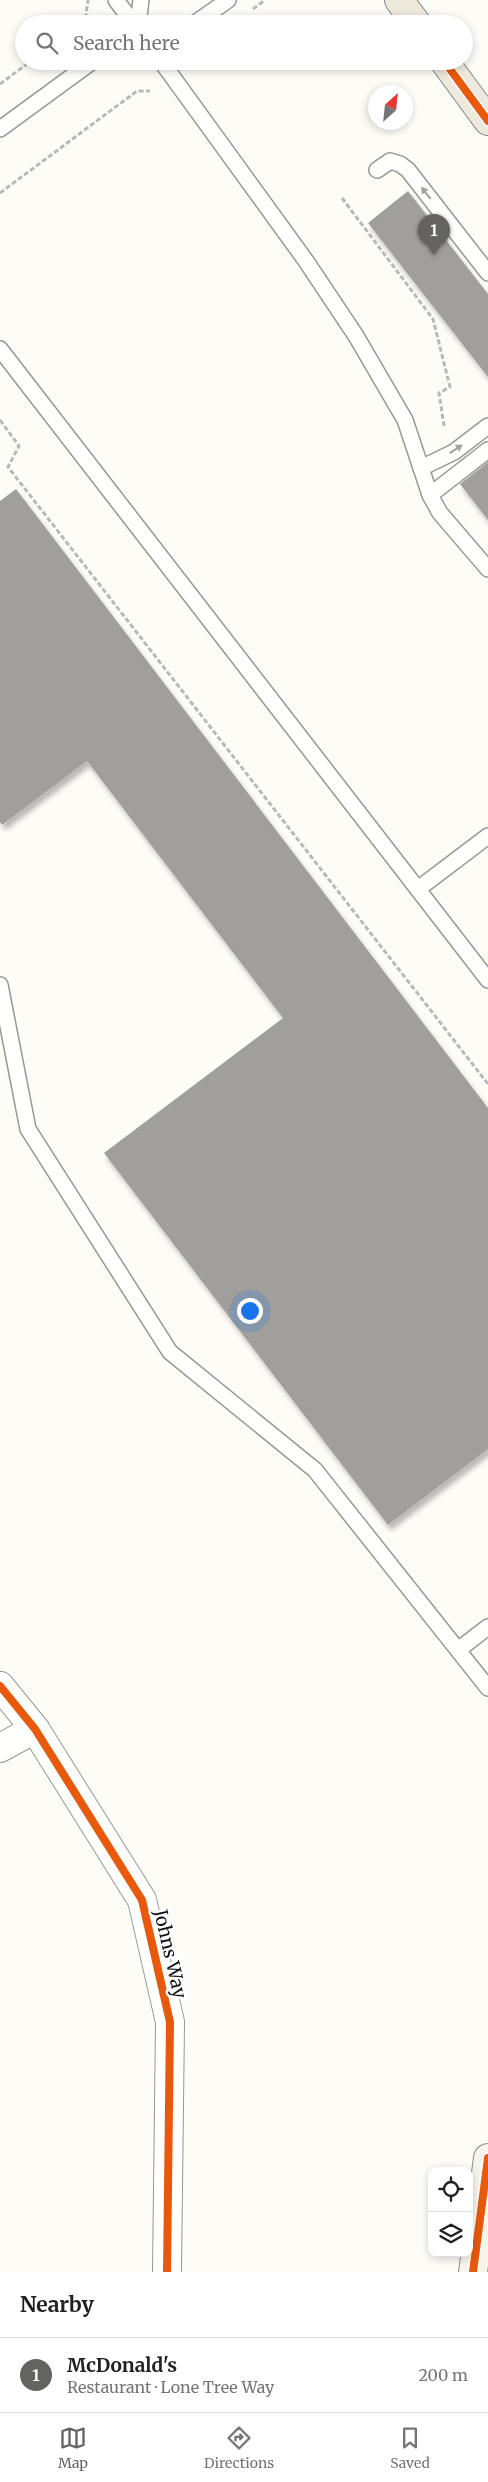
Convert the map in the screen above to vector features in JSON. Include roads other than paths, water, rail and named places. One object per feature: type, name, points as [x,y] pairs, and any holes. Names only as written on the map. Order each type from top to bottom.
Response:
[{"type":"main road","points":[[399,0],[410,15]]},
{"type":"main road","points":[[451,70],[488,121]]},
{"type":"street","name":"Johns Way","points":[[0,1686],[34,1729],[142,1900],[170,2022],[167,2272]]},
{"type":"street","points":[[0,1748],[34,1729]]},
{"type":"street","points":[[473,2272],[488,2158]]},
{"type":"lane","points":[[116,0],[127,15]]},
{"type":"lane","points":[[139,15],[141,0]]},
{"type":"lane","points":[[207,15],[228,0]]},
{"type":"lane","points":[[0,129],[81,70]]},
{"type":"lane","points":[[167,70],[306,261],[356,336],[405,420],[430,495],[440,513],[488,570]]},
{"type":"lane","points":[[377,170],[390,161],[400,164],[408,170],[488,273]]},
{"type":"lane","points":[[0,350],[488,980]]},
{"type":"lane","points":[[421,468],[449,454],[488,426]]},
{"type":"lane","points":[[430,495],[488,450]]},
{"type":"lane","points":[[418,888],[488,836]]},
{"type":"lane","points":[[0,985],[28,1129],[170,1352],[315,1470],[488,1688]]},
{"type":"lane","points":[[458,1650],[488,1627]]},
{"type":"place","name":"McDonald's","points":[[434,255]]}]
